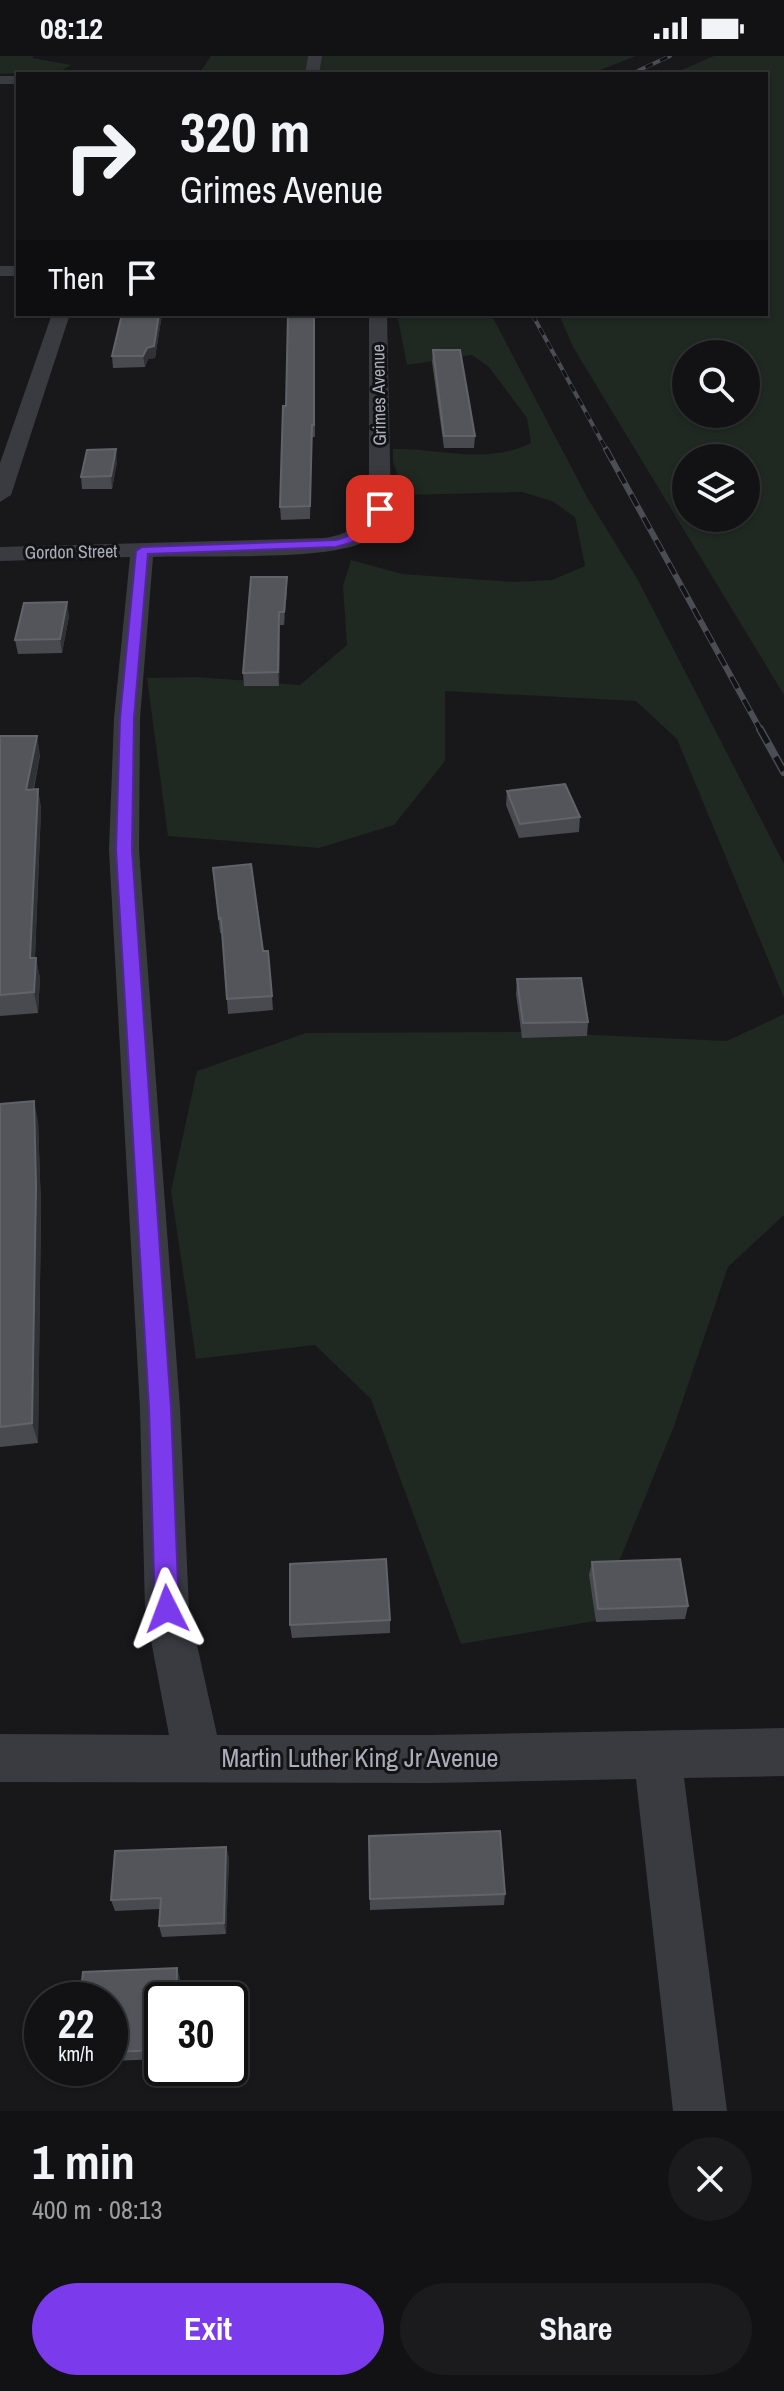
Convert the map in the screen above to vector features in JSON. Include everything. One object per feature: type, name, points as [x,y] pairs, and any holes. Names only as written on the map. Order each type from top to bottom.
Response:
[{"type":"street","points":[[0,495],[60,316]]},
{"type":"street","name":"Grimes Avenue","points":[[142,551],[324,545],[358,538],[374,525],[380,509],[378,316]]},
{"type":"street","name":"Gordon Street","points":[[0,554],[142,551]]},
{"type":"street","name":"Martin Luther King Jr Avenue","points":[[142,551],[127,718],[124,850],[160,1408],[167,1609],[198,1759],[784,1752]]},
{"type":"street","points":[[657,1755],[700,2111]]},
{"type":"street","points":[[0,1758],[198,1759]]},
{"type":"shaded area","points":[[0,56],[34,56],[32,58],[71,65],[59,72],[0,74]]},
{"type":"shaded area","points":[[211,56],[636,56],[595,72],[200,72]]},
{"type":"shaded area","points":[[714,56],[784,56],[784,695],[685,532],[760,532],[760,444],[672,444],[672,510],[573,347],[560,316],[768,316],[768,72],[677,72]]},
{"type":"shaded area","points":[[397,316],[492,316],[588,499],[638,580],[784,864],[784,998],[677,739],[636,701],[445,691],[445,761],[394,825],[319,848],[168,836],[147,678],[197,677],[300,685],[347,645],[343,586],[351,560],[402,574],[515,582],[552,580],[585,566],[575,517],[552,501],[522,492],[405,495],[393,462],[393,449],[480,454],[514,450],[531,443],[527,418],[489,367],[472,355],[407,365]]},
{"type":"shaded area","points":[[784,1014],[784,1215],[728,1267],[674,1426],[595,1621],[461,1644],[371,1399],[315,1345],[196,1359],[171,1191],[197,1071],[306,1033],[529,1032],[727,1041]]},
{"type":"building","points":[[122,316],[159,316],[154,346],[147,348],[143,356],[112,356]]},
{"type":"building","points":[[288,316],[314,316],[310,506],[280,507],[283,406],[286,406]]},
{"type":"building","points":[[433,350],[460,350],[475,436],[444,436]]},
{"type":"building","points":[[116,449],[111,476],[81,477],[87,450]]},
{"type":"building","points":[[251,577],[287,577],[284,612],[279,612],[278,672],[243,673]]},
{"type":"building","points":[[67,602],[60,639],[15,640],[24,603]]},
{"type":"building","points":[[0,736],[37,736],[26,790],[38,789],[30,958],[36,958],[34,992],[0,995]]},
{"type":"building","points":[[565,784],[580,817],[520,824],[507,791]]},
{"type":"building","points":[[251,864],[263,951],[268,951],[272,996],[227,999],[221,918],[213,868]]},
{"type":"building","points":[[581,978],[588,1022],[523,1023],[517,979]]},
{"type":"building","points":[[34,1101],[36,1187],[32,1423],[0,1427],[0,1104]]},
{"type":"building","points":[[386,1559],[390,1620],[290,1625],[290,1564]]},
{"type":"building","points":[[680,1559],[688,1606],[598,1609],[592,1562]]},
{"type":"building","points":[[500,1831],[505,1894],[370,1899],[369,1836]]},
{"type":"building","points":[[226,1847],[224,1923],[159,1926],[161,1898],[111,1900],[115,1851]]},
{"type":"building","points":[[177,1968],[177,1982],[144,1982],[144,2051],[128,2051],[128,1982],[82,1982],[83,1972]]},
{"type":"railway","points":[[635,72],[670,56]]},
{"type":"railway","points":[[533,316],[607,451]]},
{"type":"railway","points":[[606,449],[761,731]]},
{"type":"railway","points":[[760,729],[784,772]]},
{"type":"route","points":[[167,1609],[160,1408],[124,850],[127,718],[142,551],[336,544],[358,538],[374,525],[380,509]]}]
